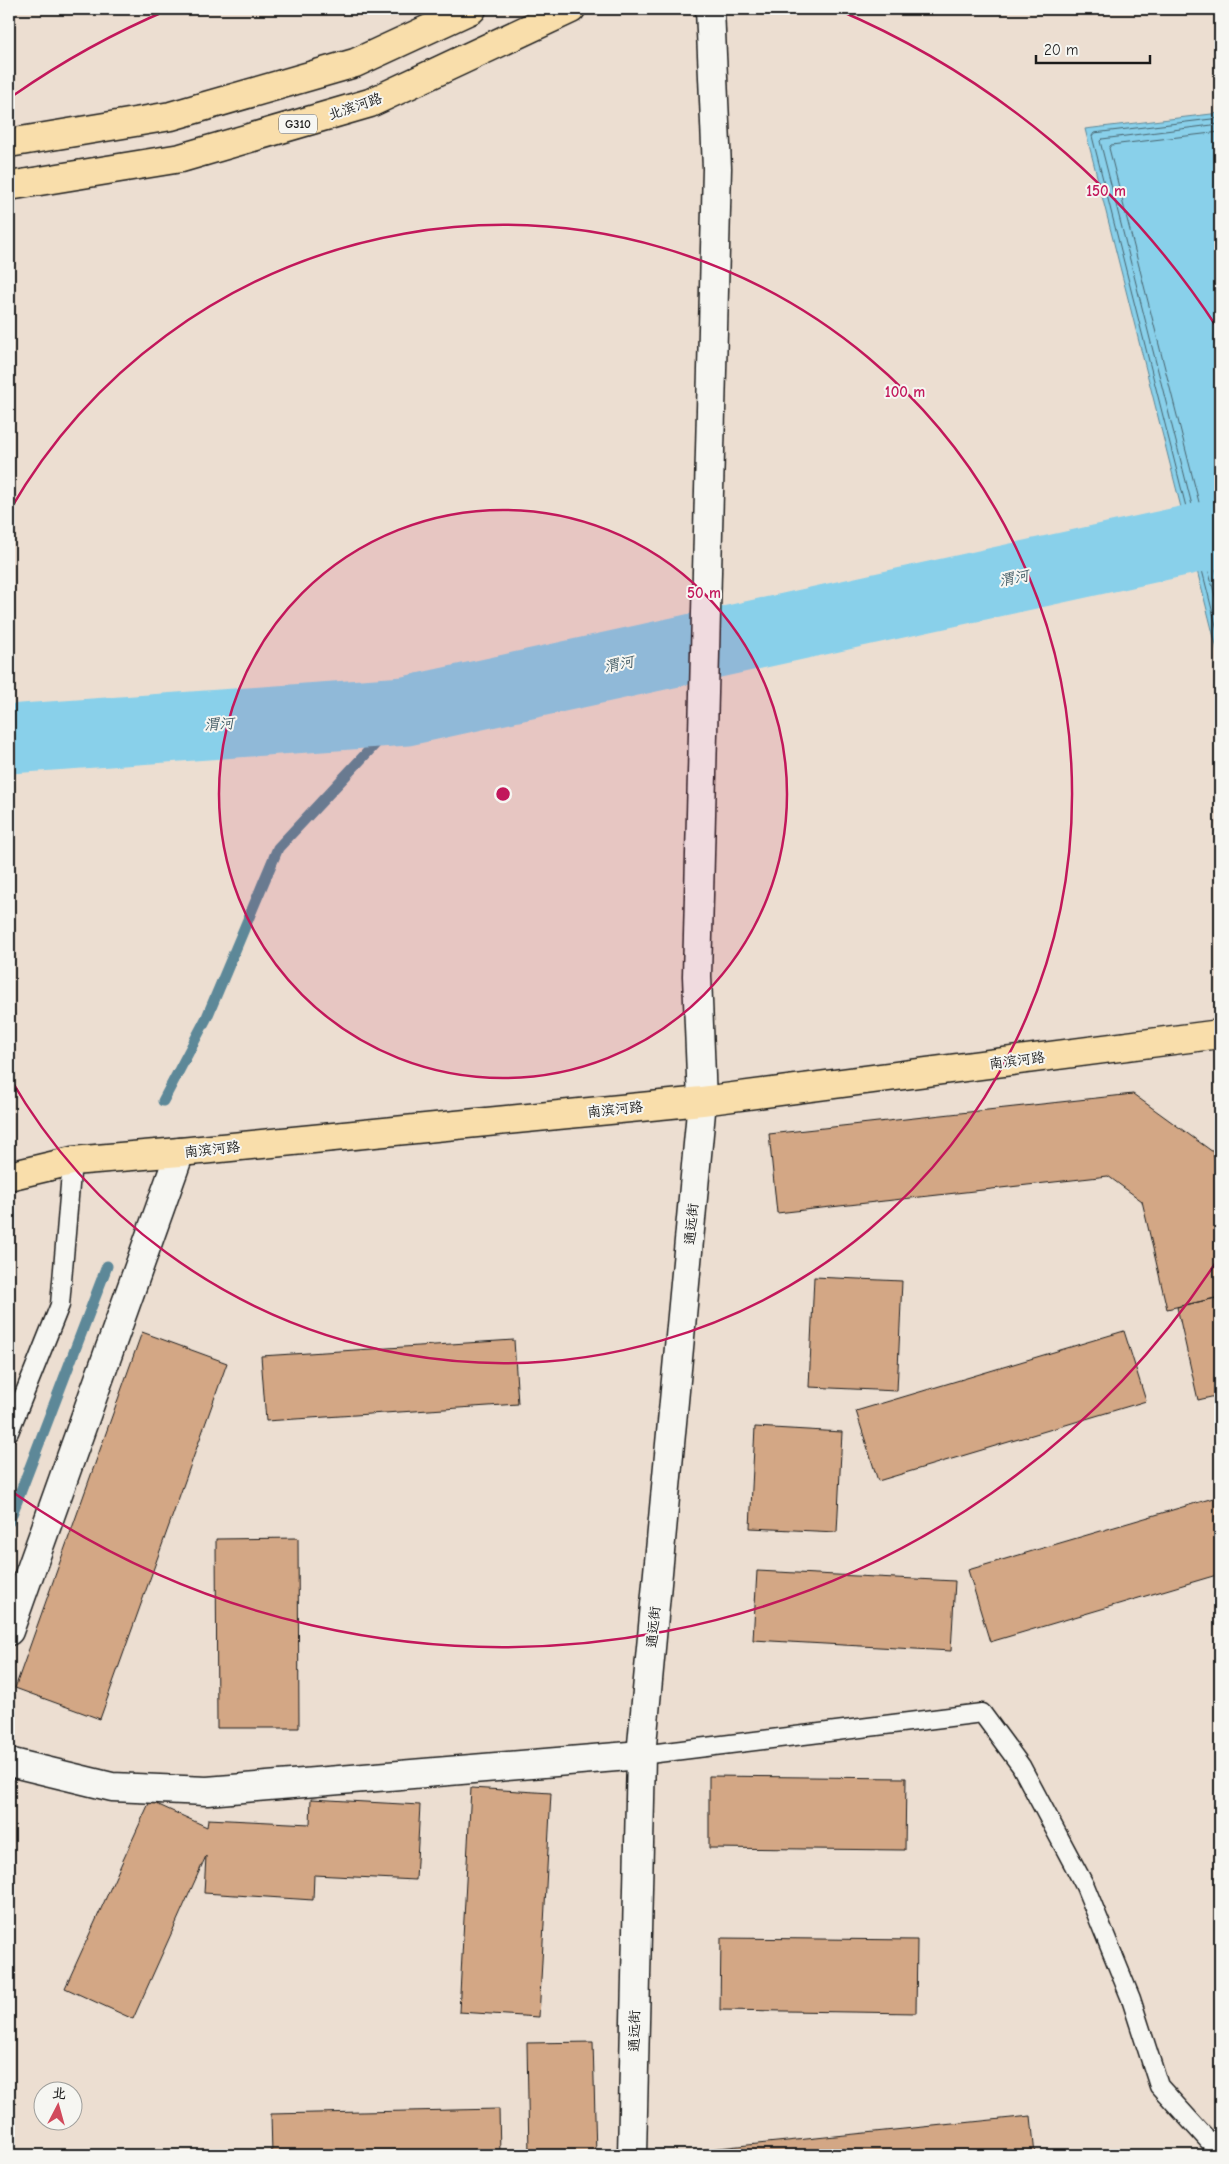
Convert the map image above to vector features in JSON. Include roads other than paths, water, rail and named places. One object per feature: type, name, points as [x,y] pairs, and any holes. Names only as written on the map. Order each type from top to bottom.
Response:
[{"type":"main road","points":[[9,142],[171,116],[291,82],[355,63],[472,9]]},
{"type":"main road","name":"北滨河路","points":[[9,186],[181,158],[370,103],[571,9]]},
{"type":"main road","name":"南滨河路","points":[[9,1176],[72,1161],[702,1100],[1220,1034]]},
{"type":"street","name":"通远街","points":[[632,2155],[641,1755],[702,1100],[698,976],[717,168],[710,9]]},
{"type":"street","points":[[9,1631],[180,1152]]},
{"type":"street","points":[[9,1762],[112,1787],[207,1791],[641,1755]]},
{"type":"lane","points":[[9,1432],[60,1305],[72,1161]]},
{"type":"lane","points":[[641,1755],[982,1713],[1022,1766],[1085,1886],[1131,1999],[1159,2086],[1208,2140],[1220,2144]]},
{"type":"water","points":[[1220,113],[1220,661],[1085,129]]},
{"type":"waterway","name":"渭河","points":[[9,739],[406,711],[1220,533]]},
{"type":"waterway","points":[[163,1101],[207,1017],[278,848],[406,711]]},
{"type":"waterway","points":[[9,1522],[107,1266]]}]
